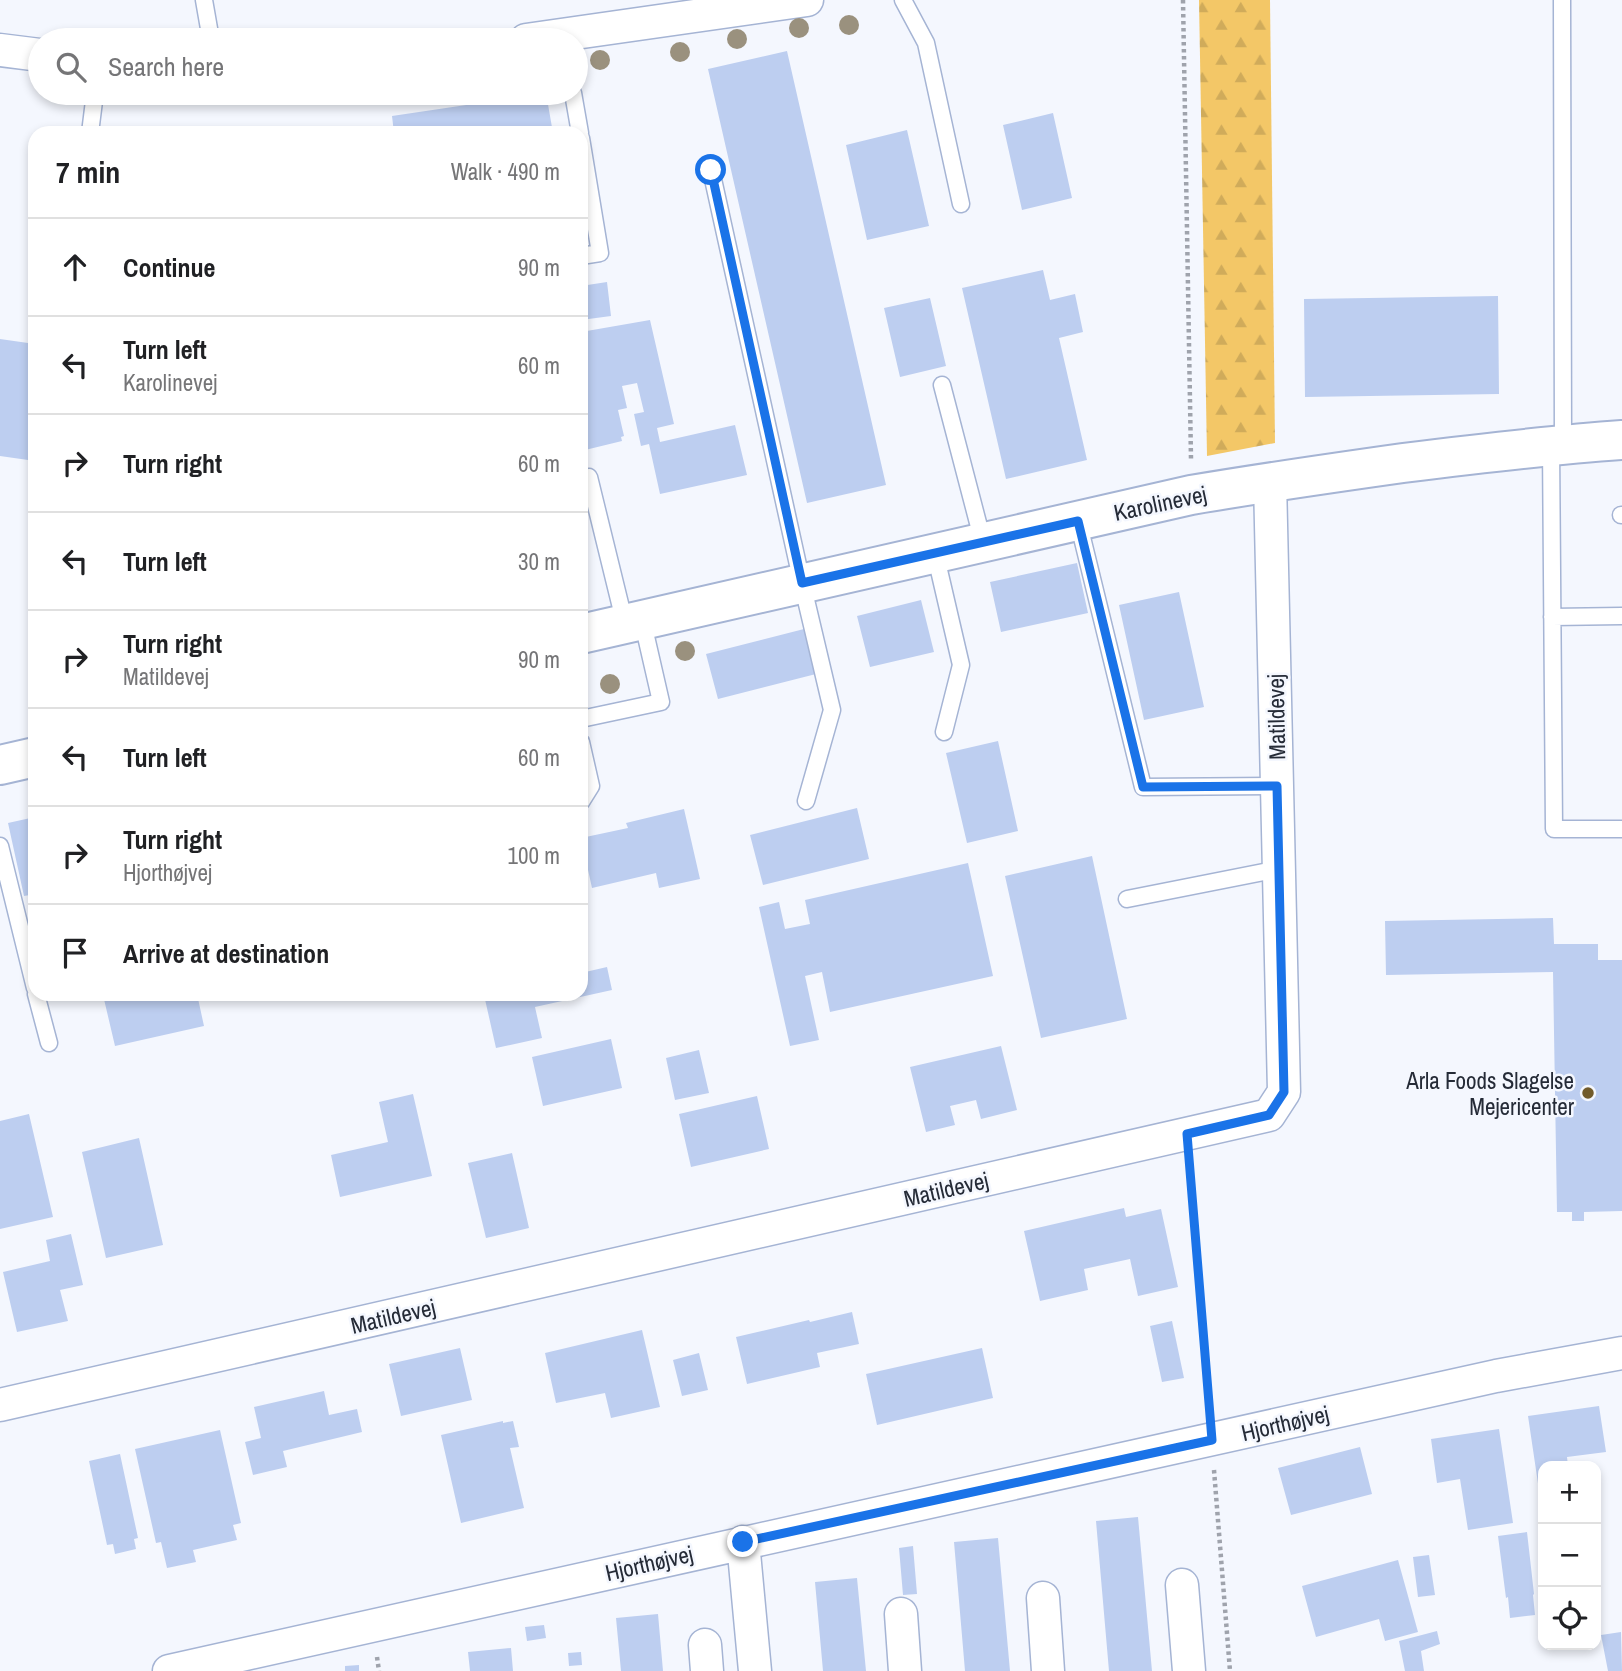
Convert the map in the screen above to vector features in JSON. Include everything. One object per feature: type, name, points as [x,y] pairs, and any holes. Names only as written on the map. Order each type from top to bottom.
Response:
[{"type":"street","points":[[588,33],[807,0]]},
{"type":"street","points":[[0,50],[28,54]]},
{"type":"street","name":"Karolinevej","points":[[588,632],[1191,495],[1270,481],[1557,444],[1622,440]]},
{"type":"street","name":"Matildevej","points":[[0,1405],[1269,1115],[1284,1092],[1270,481]]},
{"type":"street","points":[[0,765],[28,759]]},
{"type":"street","name":"Hjorthøjvej","points":[[169,1671],[1496,1376],[1622,1353]]},
{"type":"street","points":[[743,1542],[755,1671]]},
{"type":"street","points":[[1182,1585],[1189,1671]]},
{"type":"street","points":[[1043,1598],[1048,1671]]},
{"type":"street","points":[[901,1614],[905,1671]]},
{"type":"lane","points":[[204,0],[209,28]]},
{"type":"lane","points":[[903,0],[926,43],[961,204]]},
{"type":"lane","points":[[1562,0],[1557,444],[1552,617],[1554,829],[1622,829]]},
{"type":"lane","points":[[91,126],[94,105]]},
{"type":"lane","points":[[575,105],[579,126]]},
{"type":"lane","points":[[711,170],[832,709],[806,801]]},
{"type":"lane","points":[[588,180],[600,253],[588,255]]},
{"type":"lane","points":[[942,386],[983,542]]},
{"type":"lane","points":[[588,718],[661,702],[633,622],[589,477]]},
{"type":"lane","points":[[1078,521],[1143,787],[1277,786]]},
{"type":"lane","points":[[935,553],[961,665],[944,732]]},
{"type":"lane","points":[[1552,617],[1622,616]]},
{"type":"lane","points":[[588,772],[591,786],[588,791]]},
{"type":"lane","points":[[0,846],[28,960]]},
{"type":"lane","points":[[1127,899],[1279,869]]},
{"type":"lane","points":[[38,1001],[49,1043]]},
{"type":"path","points":[[1183,0],[1191,495]]},
{"type":"path","points":[[1187,1134],[1230,1671]]},
{"type":"green space","points":[[1199,0],[1270,0],[1275,443],[1207,456]]},
{"type":"building","points":[[787,51],[886,485],[807,503],[708,69]]},
{"type":"building","points":[[466,105],[548,105],[552,126],[393,126],[392,116]]},
{"type":"building","points":[[1053,113],[1072,198],[1022,210],[1003,125]]},
{"type":"building","points":[[907,130],[929,226],[867,240],[846,145]]},
{"type":"building","points":[[1043,270],[1050,300],[1075,294],[1083,332],[1059,338],[1087,460],[1006,479],[962,288]]},
{"type":"building","points":[[607,282],[611,316],[588,319],[588,285]]},
{"type":"building","points":[[1498,296],[1499,394],[1305,397],[1304,299]]},
{"type":"building","points":[[930,298],[946,366],[900,377],[884,308]]},
{"type":"building","points":[[650,320],[674,424],[657,428],[660,442],[735,425],[747,475],[660,494],[649,444],[641,446],[634,414],[644,412],[637,383],[622,386],[627,408],[618,410],[624,436],[621,437],[622,441],[588,449],[588,331]]},
{"type":"building","points":[[0,339],[28,343],[28,460],[0,456]]},
{"type":"building","points":[[1077,563],[1088,613],[1001,632],[990,582]]},
{"type":"building","points":[[1179,592],[1204,707],[1144,720],[1119,605]]},
{"type":"building","points":[[921,600],[934,652],[870,667],[857,616]]},
{"type":"building","points":[[804,629],[816,674],[718,699],[706,654]]},
{"type":"building","points":[[998,741],[1018,831],[967,843],[946,753]]},
{"type":"building","points":[[857,808],[869,859],[763,885],[750,835]]},
{"type":"building","points":[[684,809],[700,879],[659,888],[656,873],[592,888],[588,870],[588,837],[628,828],[626,823]]},
{"type":"building","points":[[28,819],[28,895],[24,896],[8,823]]},
{"type":"building","points":[[1092,856],[1127,1019],[1041,1038],[1005,876]]},
{"type":"building","points":[[968,863],[993,976],[830,1012],[822,972],[805,976],[819,1040],[790,1046],[759,907],[779,902],[785,929],[810,924],[805,900]]},
{"type":"building","name":"Arla Foods Slagelse Mejericenter","points":[[1553,918],[1554,944],[1598,944],[1598,960],[1622,960],[1622,1211],[1584,1212],[1584,1221],[1572,1221],[1572,1212],[1557,1212],[1553,972],[1386,975],[1385,921]]},
{"type":"building","points":[[607,967],[612,990],[588,995],[588,971]]},
{"type":"building","points":[[104,1001],[199,1001],[204,1026],[115,1046]]},
{"type":"building","points":[[485,1001],[562,1001],[535,1007],[542,1038],[496,1048]]},
{"type":"building","points":[[611,1039],[622,1088],[543,1106],[532,1057]]},
{"type":"building","points":[[1001,1046],[1017,1110],[981,1119],[976,1100],[950,1106],[955,1125],[926,1132],[910,1067]]},
{"type":"building","points":[[699,1050],[709,1093],[675,1100],[666,1058]]},
{"type":"building","points":[[413,1094],[432,1176],[340,1197],[331,1155],[388,1142],[379,1102]]},
{"type":"building","points":[[757,1096],[769,1149],[691,1167],[679,1114]]},
{"type":"building","points":[[29,1114],[53,1217],[0,1229],[0,1121]]},
{"type":"building","points":[[139,1138],[163,1245],[106,1258],[82,1152]]},
{"type":"building","points":[[512,1153],[529,1228],[486,1238],[468,1163]]},
{"type":"building","points":[[1124,1208],[1126,1217],[1161,1209],[1178,1287],[1138,1296],[1130,1259],[1084,1269],[1088,1290],[1040,1301],[1024,1231]]},
{"type":"building","points":[[71,1234],[83,1285],[60,1290],[68,1321],[17,1332],[3,1272],[50,1261],[46,1240]]},
{"type":"building","points":[[852,1312],[859,1344],[817,1353],[820,1367],[747,1384],[736,1337]]},
{"type":"building","points":[[1172,1321],[1184,1378],[1162,1382],[1150,1326]]},
{"type":"building","points":[[642,1330],[660,1407],[611,1418],[605,1393],[556,1403],[545,1353]]},
{"type":"building","points":[[460,1348],[472,1400],[401,1416],[389,1364]]},
{"type":"building","points":[[982,1348],[993,1398],[877,1425],[866,1374]]},
{"type":"building","points":[[699,1353],[708,1390],[682,1396],[673,1360]]},
{"type":"building","points":[[324,1391],[329,1415],[357,1409],[362,1432],[283,1451],[287,1467],[253,1475],[245,1442],[261,1438],[254,1407]]},
{"type":"building","points":[[1599,1406],[1606,1452],[1567,1457],[1567,1461],[1538,1461],[1538,1484],[1528,1416]]},
{"type":"building","points":[[513,1421],[519,1447],[510,1448],[524,1508],[461,1523],[441,1435]]},
{"type":"building","points":[[1499,1429],[1513,1523],[1468,1530],[1460,1479],[1437,1483],[1431,1439]]},
{"type":"building","points":[[220,1430],[241,1523],[233,1525],[237,1540],[193,1550],[196,1562],[167,1568],[161,1542],[156,1543],[135,1449]]},
{"type":"building","points":[[1360,1447],[1372,1494],[1291,1515],[1278,1468]]},
{"type":"building","points":[[120,1454],[138,1538],[134,1539],[136,1549],[115,1554],[113,1544],[107,1545],[89,1461]]},
{"type":"building","points":[[1138,1517],[1152,1671],[1109,1671],[1096,1521]]},
{"type":"building","points":[[1527,1532],[1535,1615],[1510,1618],[1498,1536]]},
{"type":"building","points":[[998,1538],[1010,1671],[965,1671],[954,1542]]},
{"type":"building","points":[[913,1546],[917,1594],[903,1595],[899,1548]]},
{"type":"building","points":[[1429,1555],[1435,1595],[1418,1597],[1413,1557]]},
{"type":"building","points":[[1398,1560],[1418,1632],[1385,1641],[1379,1619],[1316,1637],[1302,1586]]},
{"type":"building","points":[[857,1578],[866,1671],[823,1671],[815,1582]]},
{"type":"building","points":[[658,1614],[663,1671],[621,1671],[616,1618]]},
{"type":"building","points":[[544,1625],[546,1638],[527,1641],[525,1627]]},
{"type":"building","points":[[1437,1631],[1440,1644],[1421,1651],[1424,1671],[1405,1671],[1399,1641]]},
{"type":"building","points":[[1621,1632],[1622,1671],[1608,1671],[1601,1635]]},
{"type":"building","points":[[511,1648],[513,1671],[470,1671],[468,1652]]},
{"type":"building","points":[[581,1652],[582,1665],[569,1666],[568,1653]]},
{"type":"building","points":[[359,1665],[359,1671],[345,1671],[345,1666]]},
{"type":"place","name":"Arla Foods Slagelse Mejericenter","points":[[1588,1093]]},
{"type":"route","points":[[711,170],[802,583],[1078,521],[1143,787],[1277,786],[1284,1092],[1269,1115],[1187,1134],[1212,1440],[743,1542]]}]
